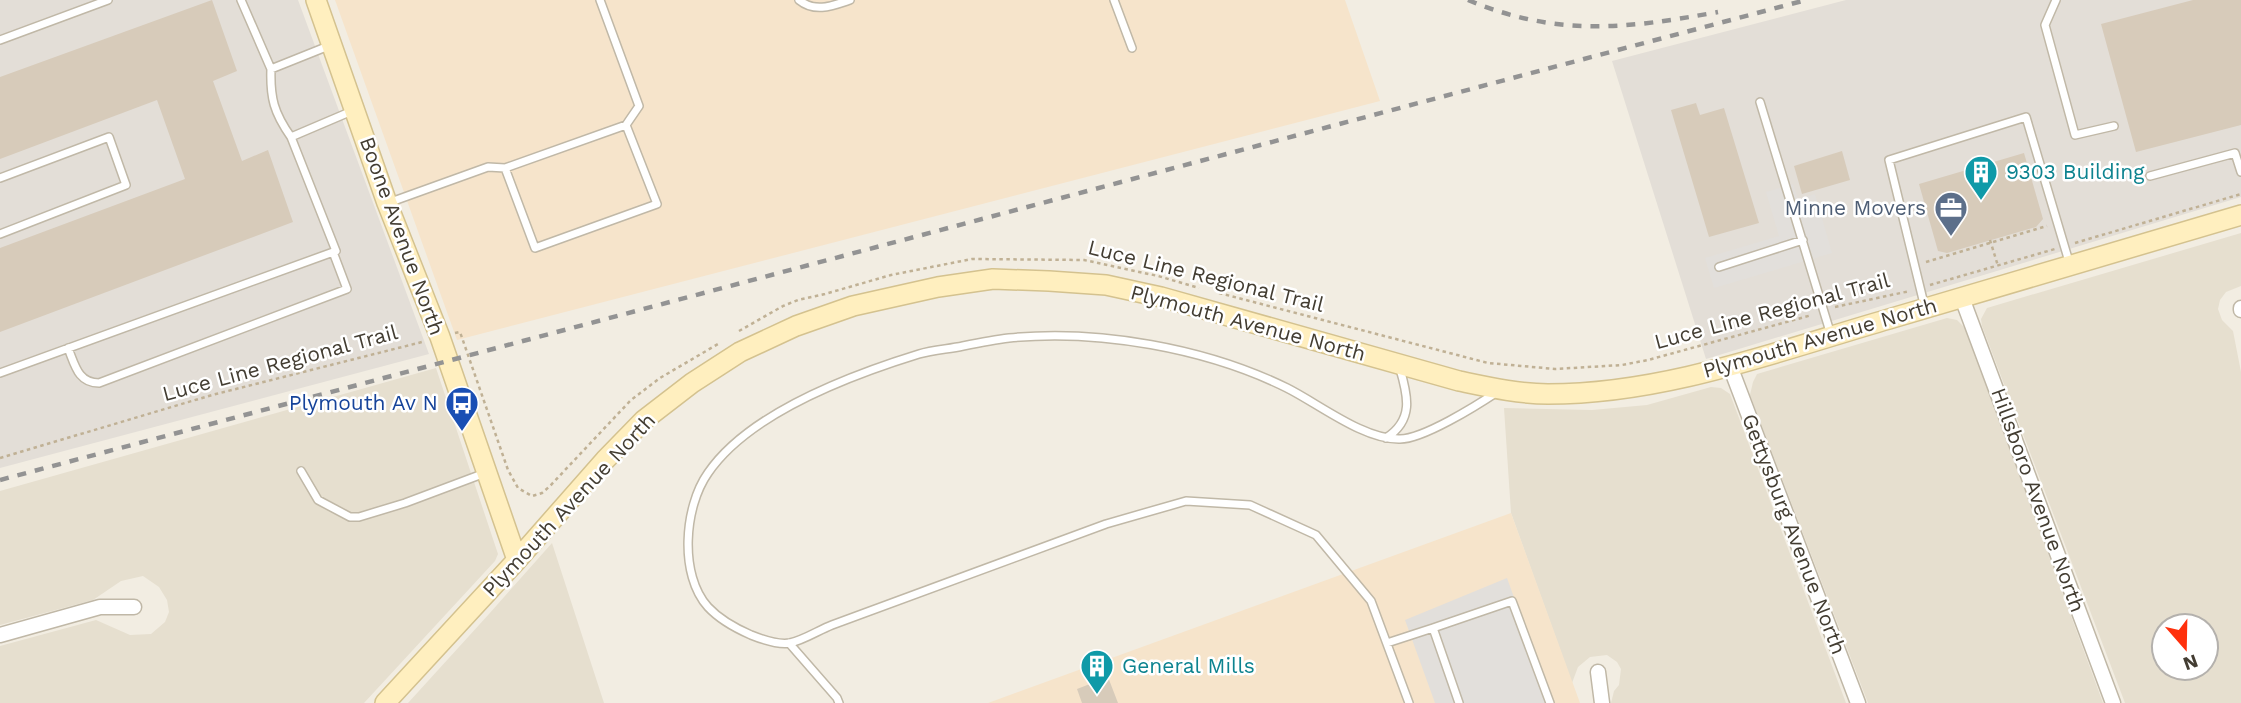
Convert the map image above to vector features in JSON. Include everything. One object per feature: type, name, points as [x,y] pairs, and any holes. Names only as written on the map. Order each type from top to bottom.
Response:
[{"type":"street","name":"Boone Avenue North","points":[[316,0],[387,203],[440,337],[517,560]]},
{"type":"street","name":"Plymouth Avenue North","points":[[385,703],[605,460],[645,420],[692,383],[740,352],[796,326],[884,298],[993,279],[1106,285],[1161,297],[1399,365],[1501,390],[1545,394],[1635,388],[1730,366],[2241,215]]},
{"type":"street","name":"Hillsboro Avenue North","points":[[1962,298],[2113,703]]},
{"type":"street","name":"Gettysburg Avenue North","points":[[1730,366],[1858,703]]},
{"type":"street","points":[[0,635],[100,607],[134,607]]},
{"type":"street","points":[[1598,672],[1602,703]]},
{"type":"lane","points":[[0,40],[108,0]]},
{"type":"lane","points":[[0,373],[336,251],[291,137],[278,118],[272,100],[271,69],[241,0]]},
{"type":"lane","points":[[387,203],[488,167],[505,169],[626,125],[639,107],[600,0]]},
{"type":"lane","points":[[799,0],[804,5],[826,9],[850,0]]},
{"type":"lane","points":[[1114,0],[1132,48]]},
{"type":"lane","points":[[2056,0],[2045,25],[2075,135],[2113,126]]},
{"type":"lane","points":[[271,69],[332,44]]},
{"type":"lane","points":[[1760,102],[1831,336]]},
{"type":"lane","points":[[291,137],[356,109]]},
{"type":"lane","points":[[1925,308],[1889,160],[2026,117],[2070,265]]},
{"type":"lane","points":[[505,169],[535,248],[657,204],[626,125]]},
{"type":"lane","points":[[0,178],[109,138],[126,185],[0,234]]},
{"type":"lane","points":[[2150,176],[2235,153],[2241,172]]},
{"type":"lane","points":[[1719,267],[1803,240]]},
{"type":"lane","points":[[68,348],[78,373],[90,383],[99,383],[347,289],[333,252]]},
{"type":"lane","points":[[1409,703],[1371,601],[1317,536],[1250,505],[1186,501],[1106,524],[789,643],[758,638],[732,627],[707,606],[691,575],[688,544],[691,510],[707,474],[731,446],[767,420],[836,383],[921,353],[1009,338],[1083,337],[1165,348],[1237,366],[1287,388],[1334,416],[1384,439],[1404,440],[1421,434],[1501,390]]},
{"type":"lane","points":[[1384,439],[1397,431],[1406,414],[1408,397],[1399,365]]},
{"type":"lane","points":[[301,471],[318,500],[350,517],[359,517],[405,503],[487,472]]},
{"type":"lane","points":[[1387,643],[1512,601],[1550,703]]},
{"type":"lane","points":[[1433,628],[1460,703]]},
{"type":"lane","points":[[789,643],[839,703]]},
{"type":"path","name":"Luce Line Regional Trail","points":[[1215,292],[1488,363],[1555,369],[1622,365],[1844,304],[1887,298],[2241,194]]},
{"type":"path","points":[[1914,265],[2057,223]]},
{"type":"path","points":[[1990,242],[1998,266]]},
{"type":"path","name":"Luce Line Regional Trail","points":[[739,331],[798,300],[891,275],[972,259],[1084,260],[1204,289]]},
{"type":"path","points":[[440,337],[460,332],[508,470],[518,488],[532,496],[542,493],[550,486],[631,400],[671,370],[727,338]]},
{"type":"path","name":"Luce Line Regional Trail","points":[[0,458],[212,395],[440,337]]},
{"type":"shaded area","points":[[0,0],[298,0],[429,354],[0,468]]},
{"type":"shaded area","points":[[335,0],[1345,0],[1380,101],[457,340]]},
{"type":"shaded area","points":[[1846,0],[2241,0],[2241,197],[1706,359],[1612,61]]},
{"type":"shaded area","points":[[1793,184],[1798,199],[1815,194],[1832,253],[1714,288],[1705,258],[1779,236],[1766,192]]},
{"type":"shaded area","points":[[2241,233],[2241,286],[2226,292],[2218,309],[2222,320],[2233,331],[2241,372],[2241,703],[2125,703],[1981,319],[1987,308]]},
{"type":"shaded area","points":[[1947,318],[1957,320],[1965,328],[2103,703],[1868,703],[1750,395],[1757,374]]},
{"type":"shaded area","points":[[436,368],[498,554],[495,561],[364,703],[0,703],[0,646],[96,620],[130,635],[151,634],[165,622],[169,612],[167,600],[159,587],[143,576],[121,581],[93,600],[0,625],[0,491]]},
{"type":"shaded area","points":[[1711,387],[1721,388],[1730,394],[1846,703],[1611,703],[1614,691],[1619,685],[1621,669],[1617,662],[1607,655],[1590,657],[1578,667],[1572,683],[1511,513],[1504,408],[1592,410],[1647,405]]},
{"type":"shaded area","points":[[1511,513],[1580,703],[988,703]]},
{"type":"shaded area","points":[[552,543],[604,703],[408,703],[489,614]]},
{"type":"shaded area","points":[[1507,578],[1552,703],[1435,703],[1405,620]]},
{"type":"building","points":[[212,0],[237,71],[213,81],[242,161],[268,150],[293,222],[0,332],[0,248],[185,179],[157,100],[0,159],[0,77]]},
{"type":"building","points":[[2193,0],[2241,0],[2241,125],[2136,152],[2101,24]]},
{"type":"building","points":[[1696,103],[1700,115],[1724,108],[1759,223],[1709,237],[1671,110]]},
{"type":"building","points":[[1842,151],[1850,180],[1802,194],[1794,166]]},
{"type":"building","name":"9303 Building","points":[[2024,153],[2043,219],[2036,227],[1947,253],[1938,251],[1919,184]]},
{"type":"building","name":"General Mills","points":[[1108,677],[1118,703],[1082,703],[1077,689]]},
{"type":"railway","points":[[1468,0],[1500,12],[1562,25],[1621,25],[1718,12]]},
{"type":"railway","points":[[0,480],[1806,0]]},
{"type":"place","name":"9303 Building","points":[[1981,202]]},
{"type":"place","name":"Minne Movers","points":[[1951,238]]},
{"type":"place","name":"Plymouth Av N","points":[[462,433]]},
{"type":"place","name":"General Mills","points":[[1097,696]]}]
